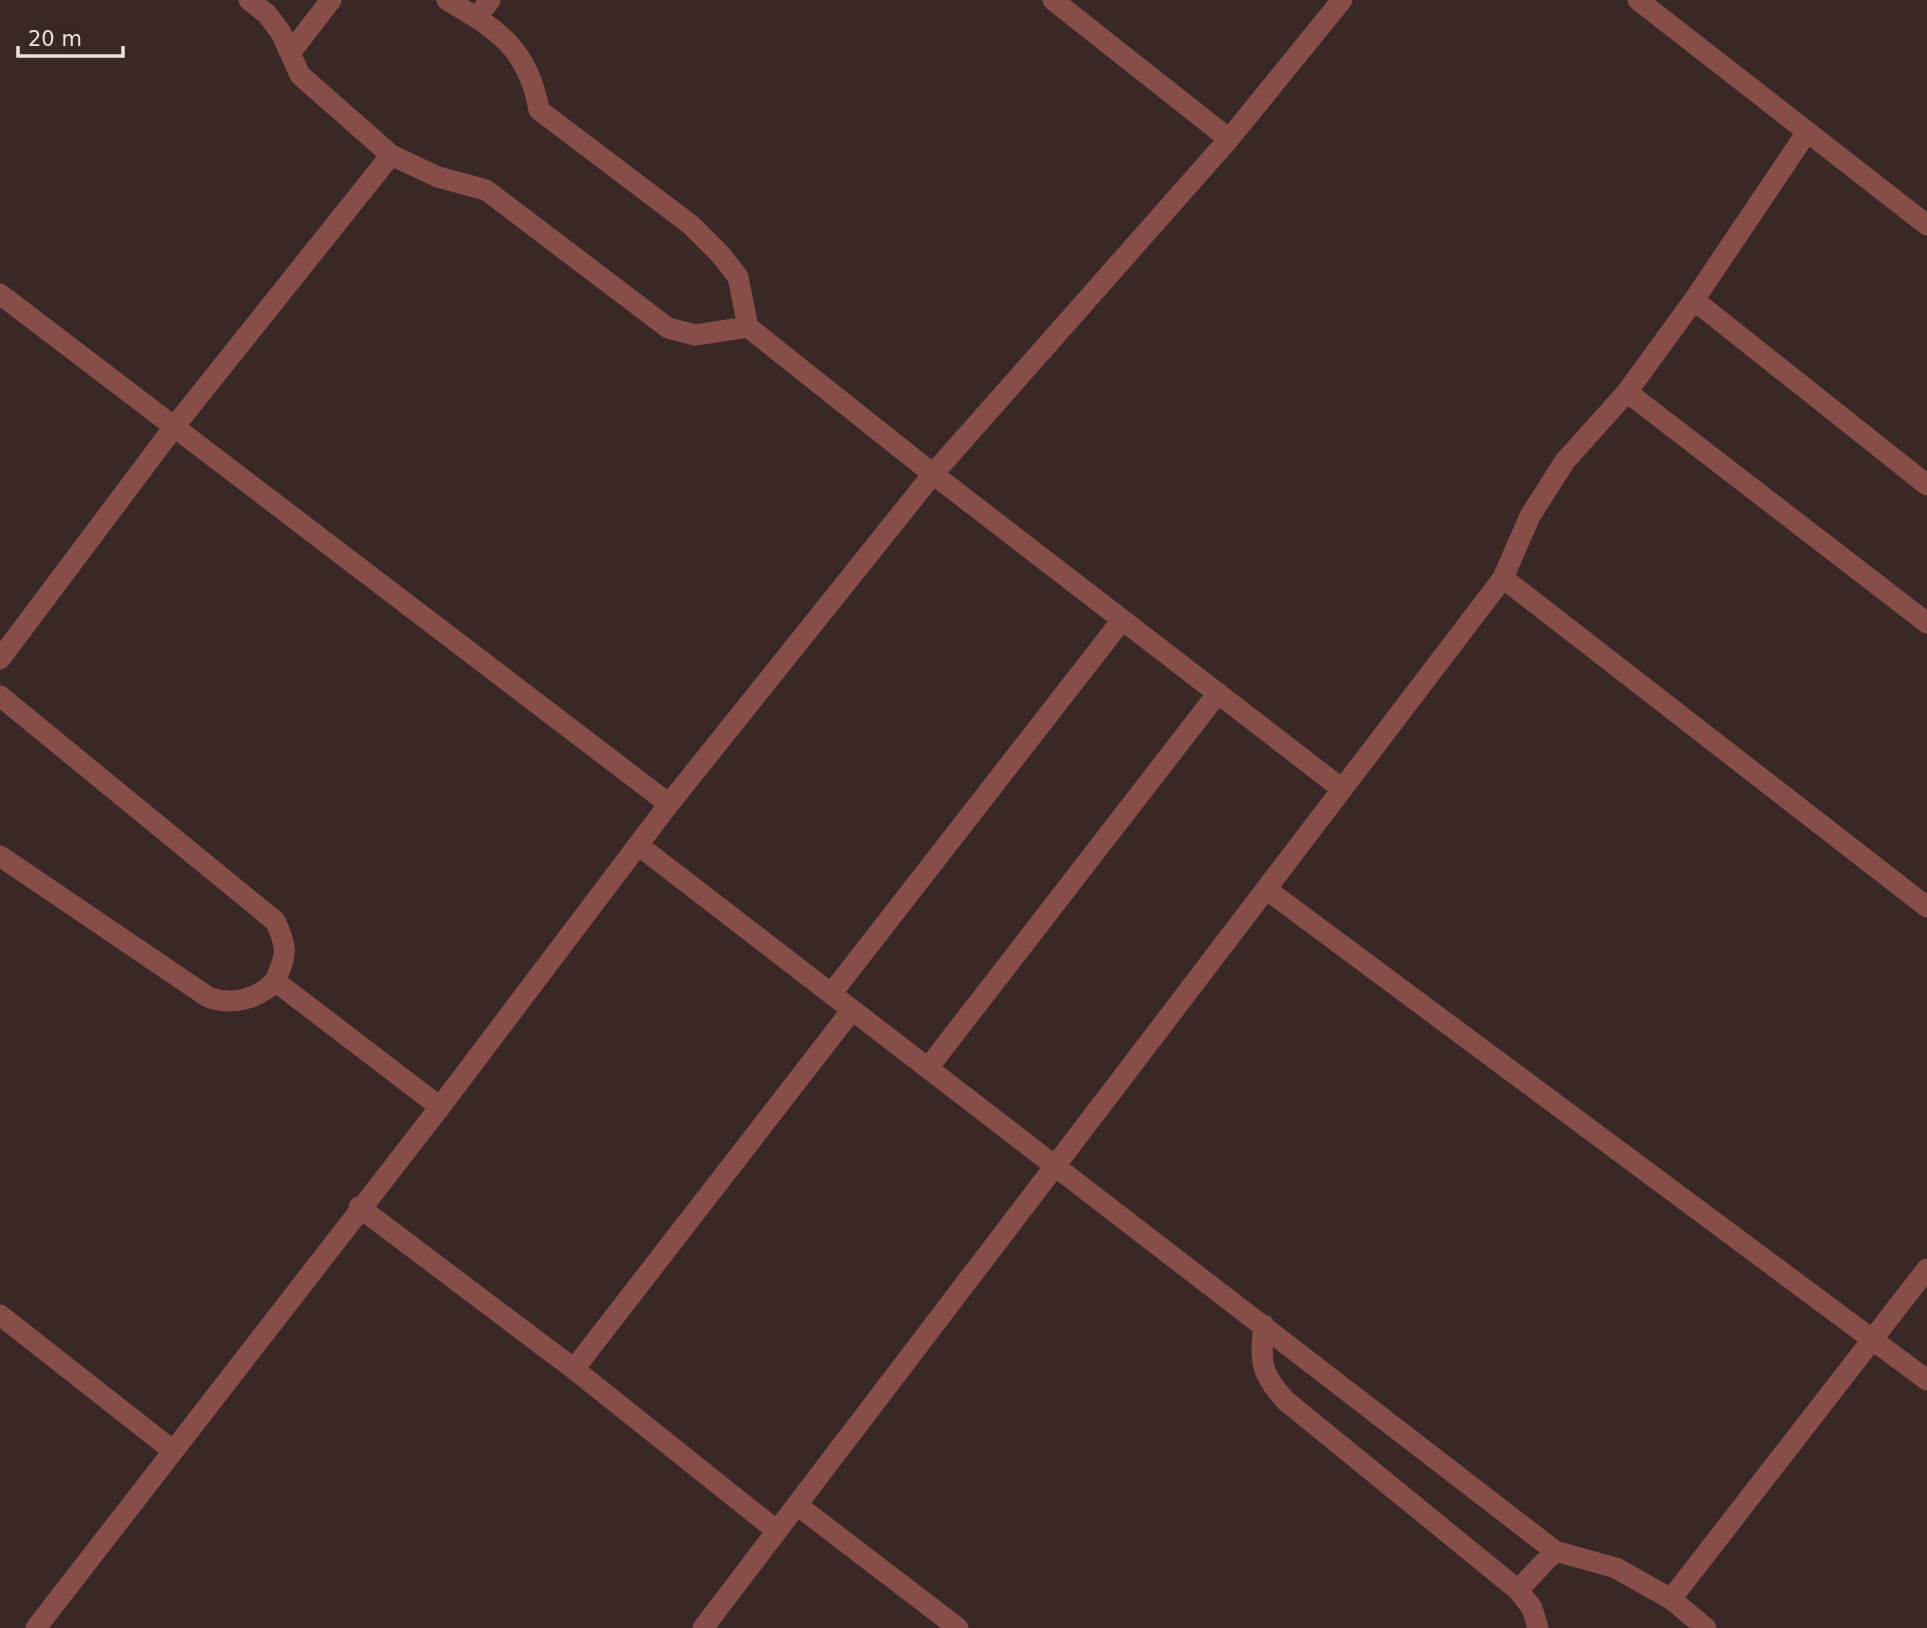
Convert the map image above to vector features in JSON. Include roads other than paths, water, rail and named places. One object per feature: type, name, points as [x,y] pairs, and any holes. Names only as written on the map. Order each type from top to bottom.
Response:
[{"type":"street","points":[[249,0],[267,14],[281,33],[300,75],[391,155],[438,177],[486,190],[668,328],[695,335],[748,327]]},
{"type":"street","points":[[290,53],[331,0]]},
{"type":"street","points":[[447,0],[483,8],[522,60],[534,82],[539,110],[691,225],[720,254],[738,277],[748,327],[933,474],[1342,789]]},
{"type":"street","points":[[1053,0],[1229,139]]},
{"type":"street","points":[[36,1628],[359,1207],[440,1107],[668,804],[933,474],[1229,139],[1342,0]]},
{"type":"street","points":[[1638,0],[1927,225]]},
{"type":"street","points":[[703,1628],[1503,578],[1530,516],[1564,461],[1627,392],[1694,300],[1807,132]]},
{"type":"street","points":[[0,659],[174,427],[391,155]]},
{"type":"street","points":[[0,294],[668,804]]},
{"type":"street","points":[[1694,300],[1927,485]]},
{"type":"street","points":[[1627,392],[1927,623]]},
{"type":"street","points":[[1503,578],[1927,907]]},
{"type":"street","points":[[831,994],[1122,620]]},
{"type":"street","points":[[928,1068],[1218,693]]},
{"type":"street","points":[[0,696],[275,921],[286,944],[284,961],[275,981],[260,996],[220,1002],[0,856]]},
{"type":"street","points":[[638,845],[1555,1551],[1616,1568],[1671,1600],[1706,1628]]},
{"type":"street","points":[[1266,889],[1927,1380]]},
{"type":"street","points":[[275,981],[440,1107]]},
{"type":"street","points":[[574,1369],[852,1010]]},
{"type":"street","points":[[359,1207],[574,1369],[777,1531]]},
{"type":"street","points":[[1671,1600],[1927,1269]]},
{"type":"street","points":[[0,1315],[172,1450]]},
{"type":"street","points":[[1264,1325],[1260,1360],[1269,1383],[1286,1401],[1518,1590],[1532,1608],[1538,1628]]},
{"type":"street","points":[[797,1504],[958,1628]]},
{"type":"street","points":[[1518,1590],[1555,1551]]}]
